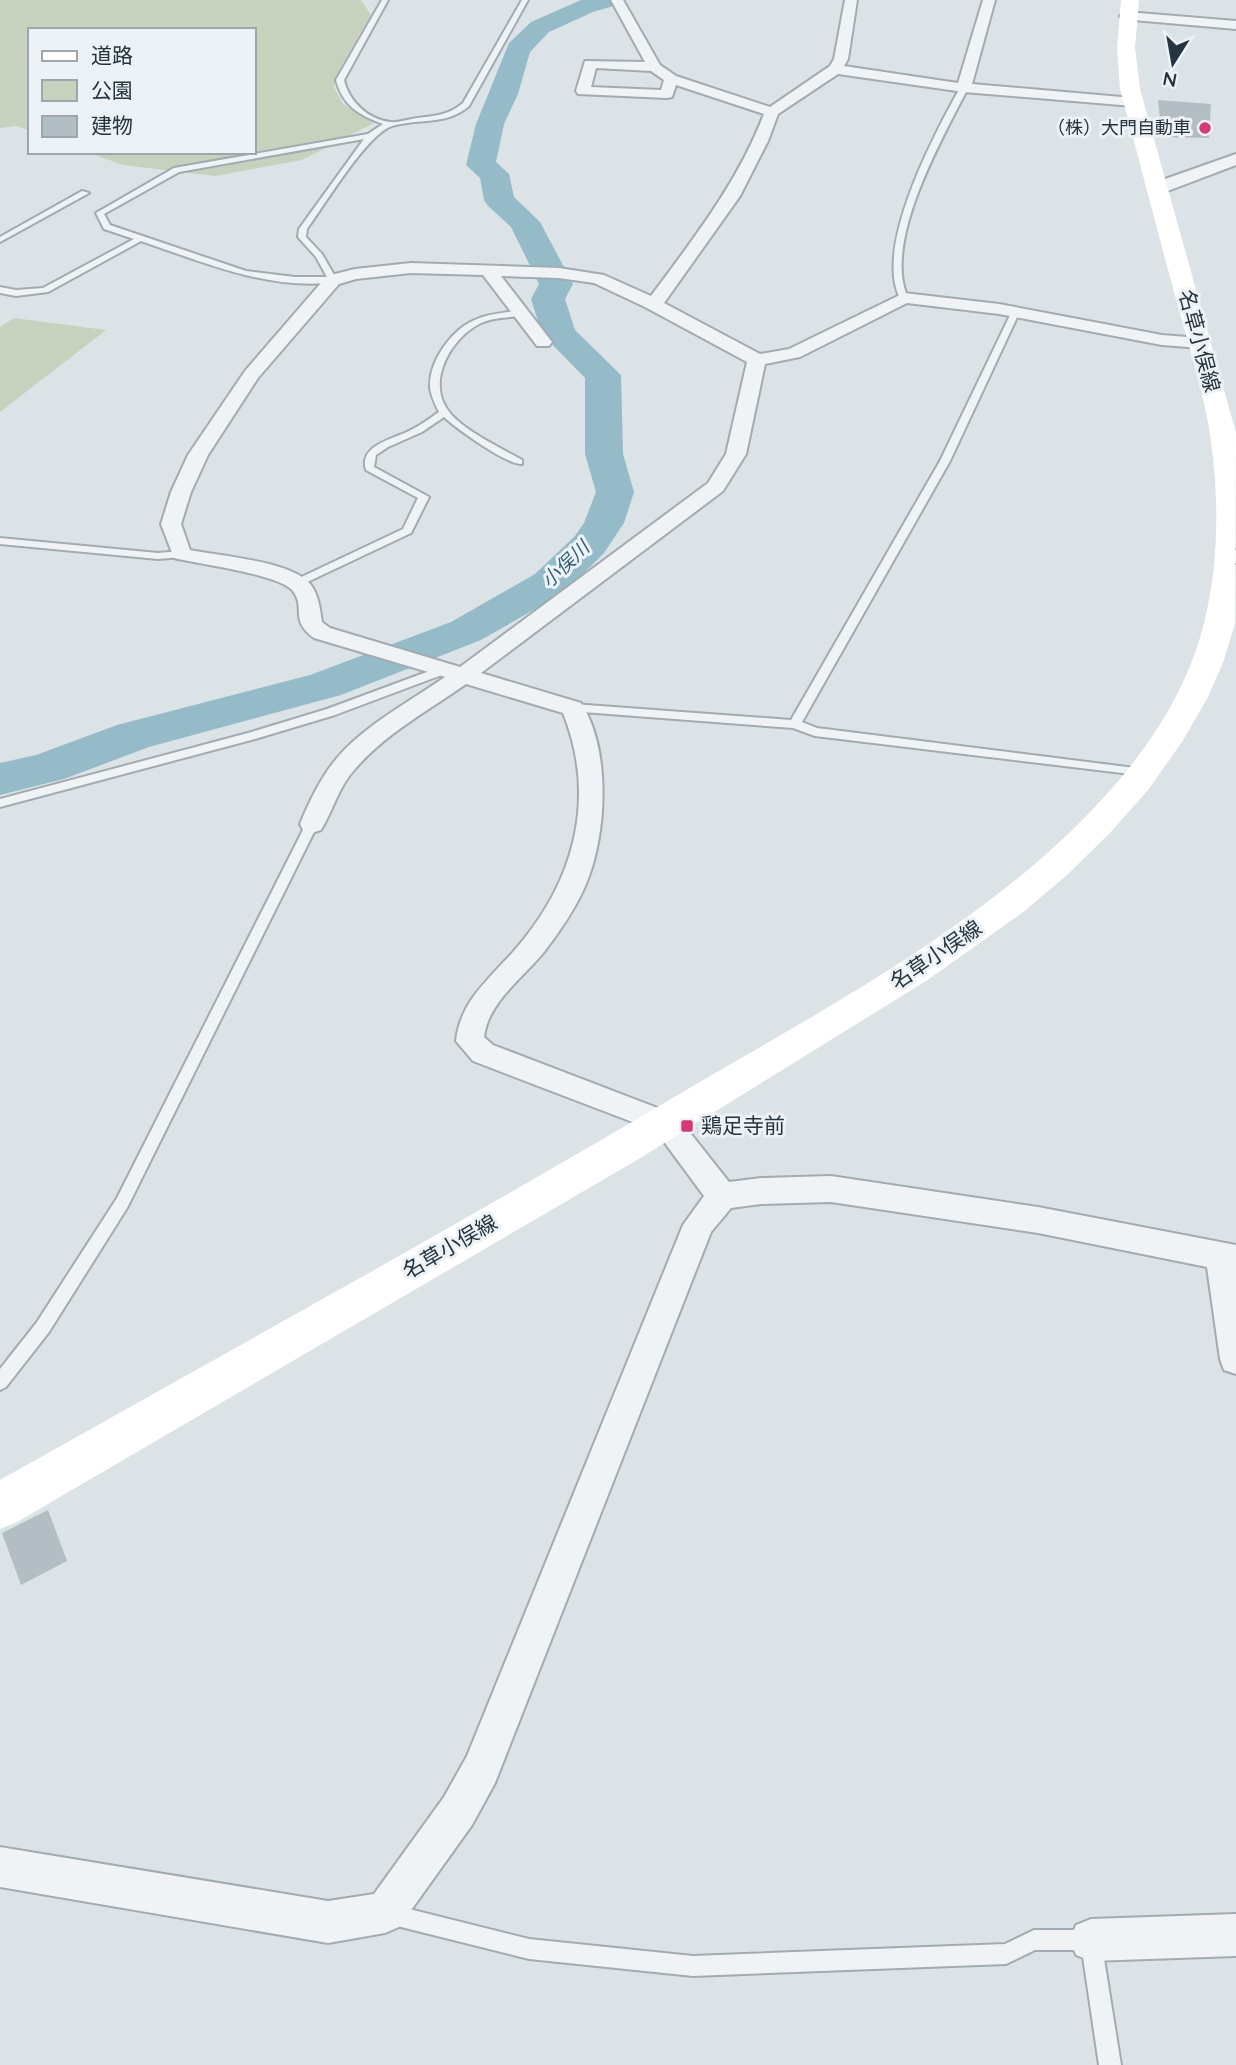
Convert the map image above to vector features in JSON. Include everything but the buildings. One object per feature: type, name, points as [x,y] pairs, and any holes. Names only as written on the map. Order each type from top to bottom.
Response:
[{"type":"main road","name":"名草小俣線","points":[[0,1506],[666,1123],[960,941],[999,913],[1064,857],[1143,773],[1169,737],[1202,678],[1224,617],[1236,557],[1235,509],[1228,454],[1133,102],[1126,48],[1128,8]]},
{"type":"street","points":[[651,303],[657,300],[732,196],[761,141],[772,112],[835,69],[841,59],[851,0]]},
{"type":"street","points":[[964,88],[989,0]]},
{"type":"street","points":[[618,3],[655,67],[671,79],[772,112]]},
{"type":"street","points":[[1128,8],[1236,25]]},
{"type":"street","points":[[655,67],[590,64],[583,90],[667,94],[671,79]]},
{"type":"street","points":[[835,69],[964,88],[1133,102]]},
{"type":"street","points":[[1158,188],[1236,159]]},
{"type":"street","points":[[722,1196],[666,1123],[483,1053],[470,1041],[470,1026],[478,1009],[538,941],[577,874],[587,823],[588,767],[585,742],[573,708],[322,633],[311,625],[308,603],[297,583],[269,572],[181,554],[171,524],[181,492],[198,455],[251,375],[333,280],[411,268],[559,273],[598,279],[651,303],[757,360],[794,353],[904,298],[1016,313],[1163,340],[1200,343]]},
{"type":"street","points":[[487,270],[542,342]]},
{"type":"street","points":[[312,824],[320,804],[345,764],[447,671],[716,487],[736,454],[757,360]]},
{"type":"street","points":[[0,1867],[328,1922],[385,1913],[458,1811],[481,1769],[698,1225],[722,1196],[761,1191],[831,1189],[1038,1220],[1228,1257],[1236,1359]]},
{"type":"street","points":[[1091,1940],[1236,1935]]},
{"type":"lane","points":[[385,0],[340,80],[347,103],[366,115],[389,124]]},
{"type":"lane","points":[[333,280],[319,256],[302,237],[303,229],[370,136],[389,124],[440,118],[457,112],[466,104],[525,0]]},
{"type":"lane","points":[[904,298],[896,258],[902,236],[940,137],[964,88]]},
{"type":"lane","points":[[333,280],[295,280],[245,273],[107,227],[100,213],[177,170],[370,136]]},
{"type":"lane","points":[[0,240],[85,194]]},
{"type":"lane","points":[[0,290],[16,293],[45,290],[141,238]]},
{"type":"lane","points":[[519,462],[444,413],[436,395],[435,379],[437,365],[448,349],[472,325],[481,320],[520,313]]},
{"type":"lane","points":[[795,724],[945,461],[1016,313]]},
{"type":"lane","points":[[297,583],[407,531],[424,497],[369,468],[370,455],[379,448],[416,432],[444,413]]},
{"type":"lane","points":[[0,541],[158,556],[181,554]]},
{"type":"lane","points":[[0,803],[251,736],[331,712],[447,671]]},
{"type":"lane","points":[[573,708],[795,724],[815,732],[1143,773]]},
{"type":"lane","points":[[0,1382],[43,1327],[122,1203],[312,824]]},
{"type":"lane","points":[[385,1913],[529,1948],[692,1966],[1006,1954],[1034,1940],[1091,1940],[1110,2065]]},
{"type":"green space","points":[[0,0],[361,0],[371,15],[340,68],[334,87],[343,104],[374,123],[302,160],[215,176],[123,165],[93,154],[256,154],[256,28],[28,28],[28,130],[17,126],[0,128]]},
{"type":"green space","points":[[14,318],[106,330],[0,412],[0,327]]},
{"type":"waterway","name":"小俣川","points":[[0,779],[47,768],[133,736],[325,685],[466,631],[550,583],[590,544],[604,523],[615,492],[604,454],[603,375],[559,334],[548,299],[556,284],[524,222],[499,200],[494,174],[481,165],[490,124],[504,94],[518,49],[540,27],[584,7],[608,0]]},
{"type":"place","name":"（株）大門自動車","points":[[1205,128]]},
{"type":"place","name":"鶏足寺前","points":[[687,1126]]}]
